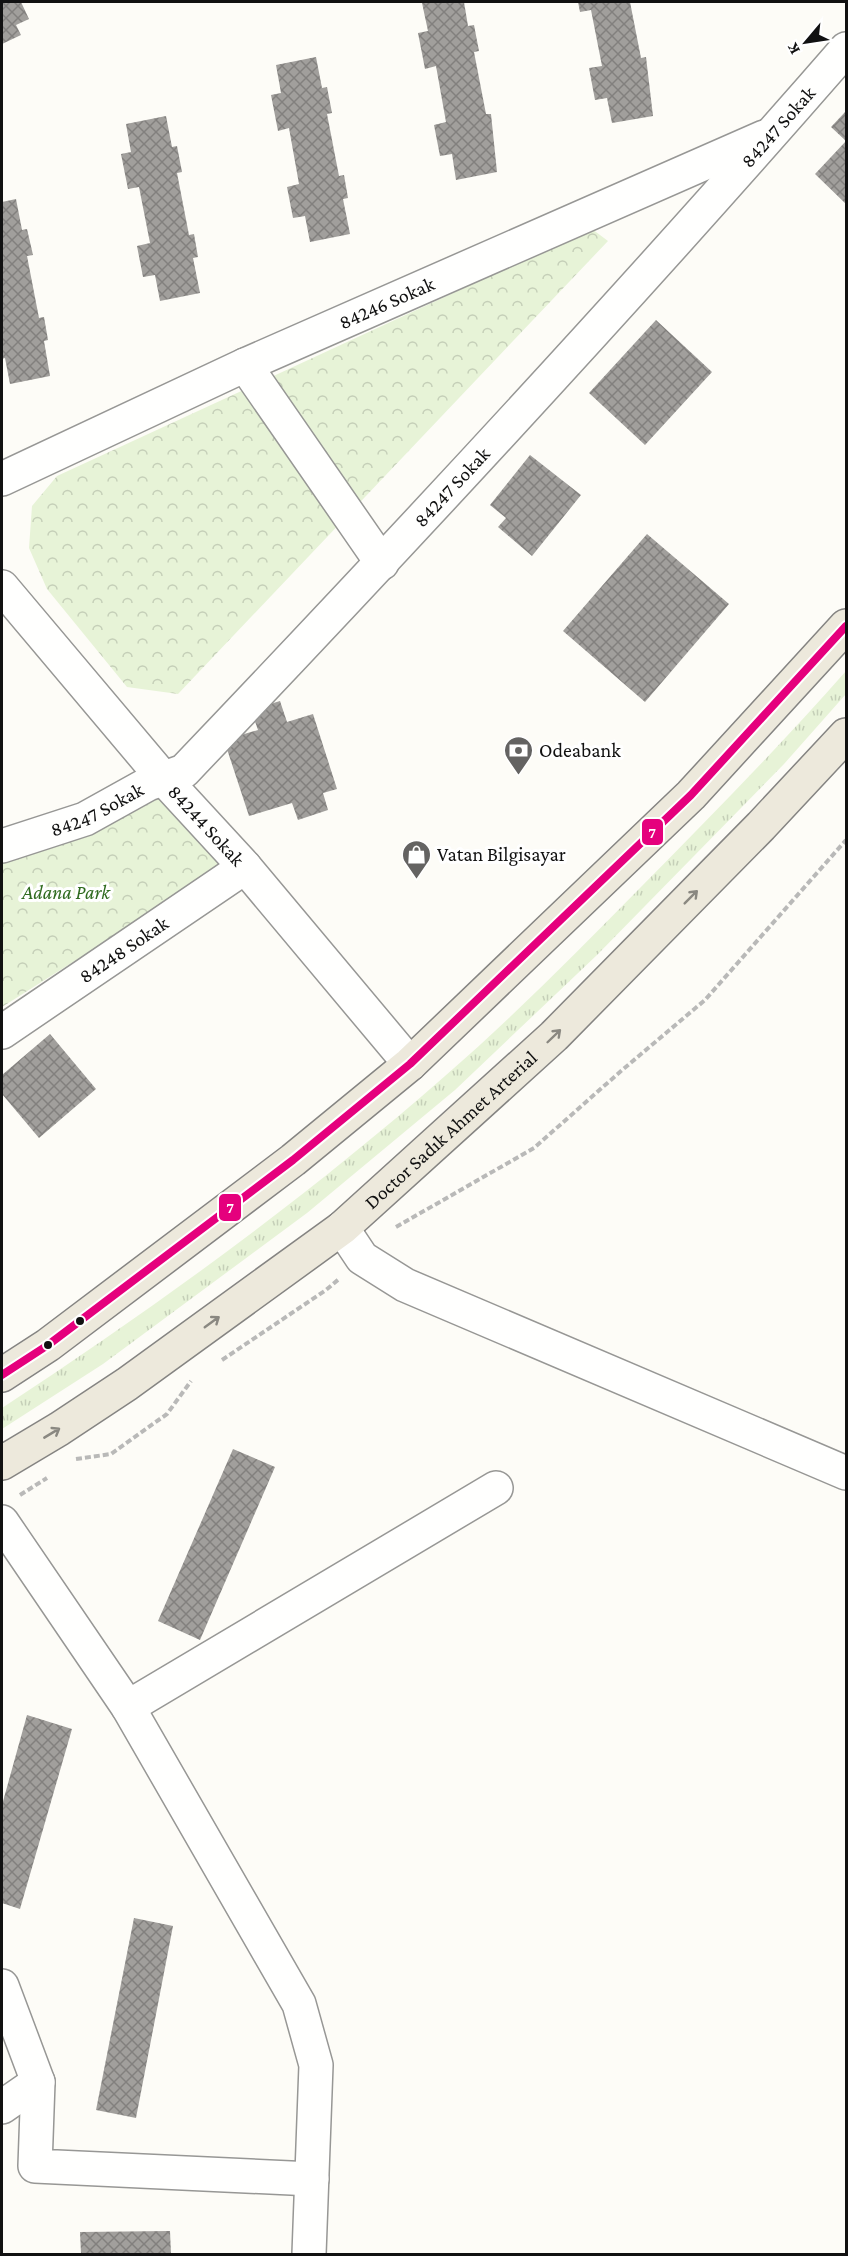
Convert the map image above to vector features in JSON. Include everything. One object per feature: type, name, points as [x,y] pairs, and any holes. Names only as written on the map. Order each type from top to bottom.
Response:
[{"type":"main road","points":[[2,1375],[48,1345],[284,1167],[410,1064],[691,795],[846,626]]},
{"type":"main road","name":"Doctor Sadık Ahmet Arterial","points":[[2,1463],[127,1384],[342,1228],[554,1036],[761,826],[846,735]]},
{"type":"street","name":"84247 Sokak","points":[[2,846],[85,819],[148,784],[184,771],[382,563],[774,132],[846,49]]},
{"type":"street","name":"84246 Sokak","points":[[2,478],[245,366],[774,132]]},
{"type":"street","points":[[245,366],[382,563]]},
{"type":"street","name":"84244 Sokak","points":[[2,587],[163,778],[244,867],[410,1064]]},
{"type":"street","name":"84248 Sokak","points":[[2,1032],[244,867]]},
{"type":"street","points":[[342,1228],[362,1258],[405,1286],[846,1473]]},
{"type":"street","points":[[128,1707],[496,1488]]},
{"type":"street","points":[[7,1511],[128,1707],[299,2004],[316,2065],[309,2254]]},
{"type":"street","points":[[2,1986],[38,2082],[35,2166],[312,2179]]},
{"type":"street","points":[[2,2107],[38,2082]]},
{"type":"path","points":[[397,1227],[534,1148],[705,1000],[846,840]]},
{"type":"path","points":[[221,1360],[326,1290]]},
{"type":"path","points":[[67,1465],[76,1459],[111,1454],[167,1414],[193,1379]]},
{"type":"path","points":[[7,1511],[49,1477]]},
{"type":"green space","points":[[592,229],[608,241],[178,694],[127,687],[47,589],[29,548],[32,506],[57,476]]},
{"type":"green space","points":[[846,671],[846,694],[784,764],[597,955],[455,1090],[307,1213],[103,1364],[2,1429],[2,1408],[117,1331],[229,1250],[339,1165],[470,1054],[544,984],[666,861],[770,754]]},
{"type":"green space","name":"Adana Park","points":[[162,786],[234,860],[2,1007],[2,851]]},
{"type":"building","points":[[2,2],[21,2],[29,19],[16,25],[21,35],[2,44]]},
{"type":"building","points":[[464,2],[468,26],[474,25],[479,51],[474,52],[486,114],[491,114],[497,172],[456,180],[452,154],[440,156],[434,125],[446,122],[436,66],[425,69],[418,33],[428,31],[422,3]]},
{"type":"building","points":[[578,2],[630,2],[641,58],[646,57],[653,116],[612,123],[607,98],[595,100],[589,68],[602,66],[591,10],[580,12]]},
{"type":"building","points":[[316,57],[322,88],[327,87],[332,113],[327,114],[339,176],[344,175],[348,198],[343,199],[350,234],[310,242],[305,216],[293,218],[287,187],[299,184],[289,128],[278,131],[271,95],[281,93],[276,65]]},
{"type":"building","points":[[846,111],[846,141],[831,127]]},
{"type":"building","points":[[166,116],[172,147],[177,146],[182,172],[177,173],[189,235],[194,234],[198,257],[193,258],[200,293],[160,301],[155,275],[143,277],[137,246],[150,243],[139,187],[128,189],[121,154],[131,152],[126,124]]},
{"type":"building","points":[[846,141],[846,204],[815,174]]},
{"type":"building","points":[[16,199],[22,230],[27,229],[33,255],[27,256],[39,318],[44,317],[48,340],[44,341],[50,376],[10,384],[5,358],[2,359],[2,202]]},
{"type":"building","points":[[656,320],[712,372],[645,445],[589,393]]},
{"type":"building","points":[[530,455],[581,495],[532,556],[498,527],[506,518],[490,505]]},
{"type":"building","points":[[647,534],[729,604],[645,702],[563,631]]},
{"type":"building","points":[[280,701],[287,722],[313,714],[337,789],[323,793],[328,810],[298,820],[292,803],[249,816],[224,740],[258,730],[251,710]]},
{"type":"building","points":[[50,1034],[96,1089],[39,1138],[2,1094],[2,1075]]},
{"type":"building","points":[[233,1449],[275,1467],[200,1640],[158,1621]]},
{"type":"building","points":[[27,1715],[72,1729],[20,1909],[2,1903],[2,1805]]},
{"type":"building","points":[[134,1918],[173,1926],[136,2118],[96,2110]]},
{"type":"building","points":[[170,2231],[171,2254],[81,2254],[80,2232]]},
{"type":"transit line","name":"7","points":[[2,1375],[48,1345],[293,1160],[410,1064],[691,795],[846,626]]},
{"type":"place","name":"Odeabank","points":[[518,776]]},
{"type":"place","name":"Vatan Bilgisayar","points":[[416,880]]}]
